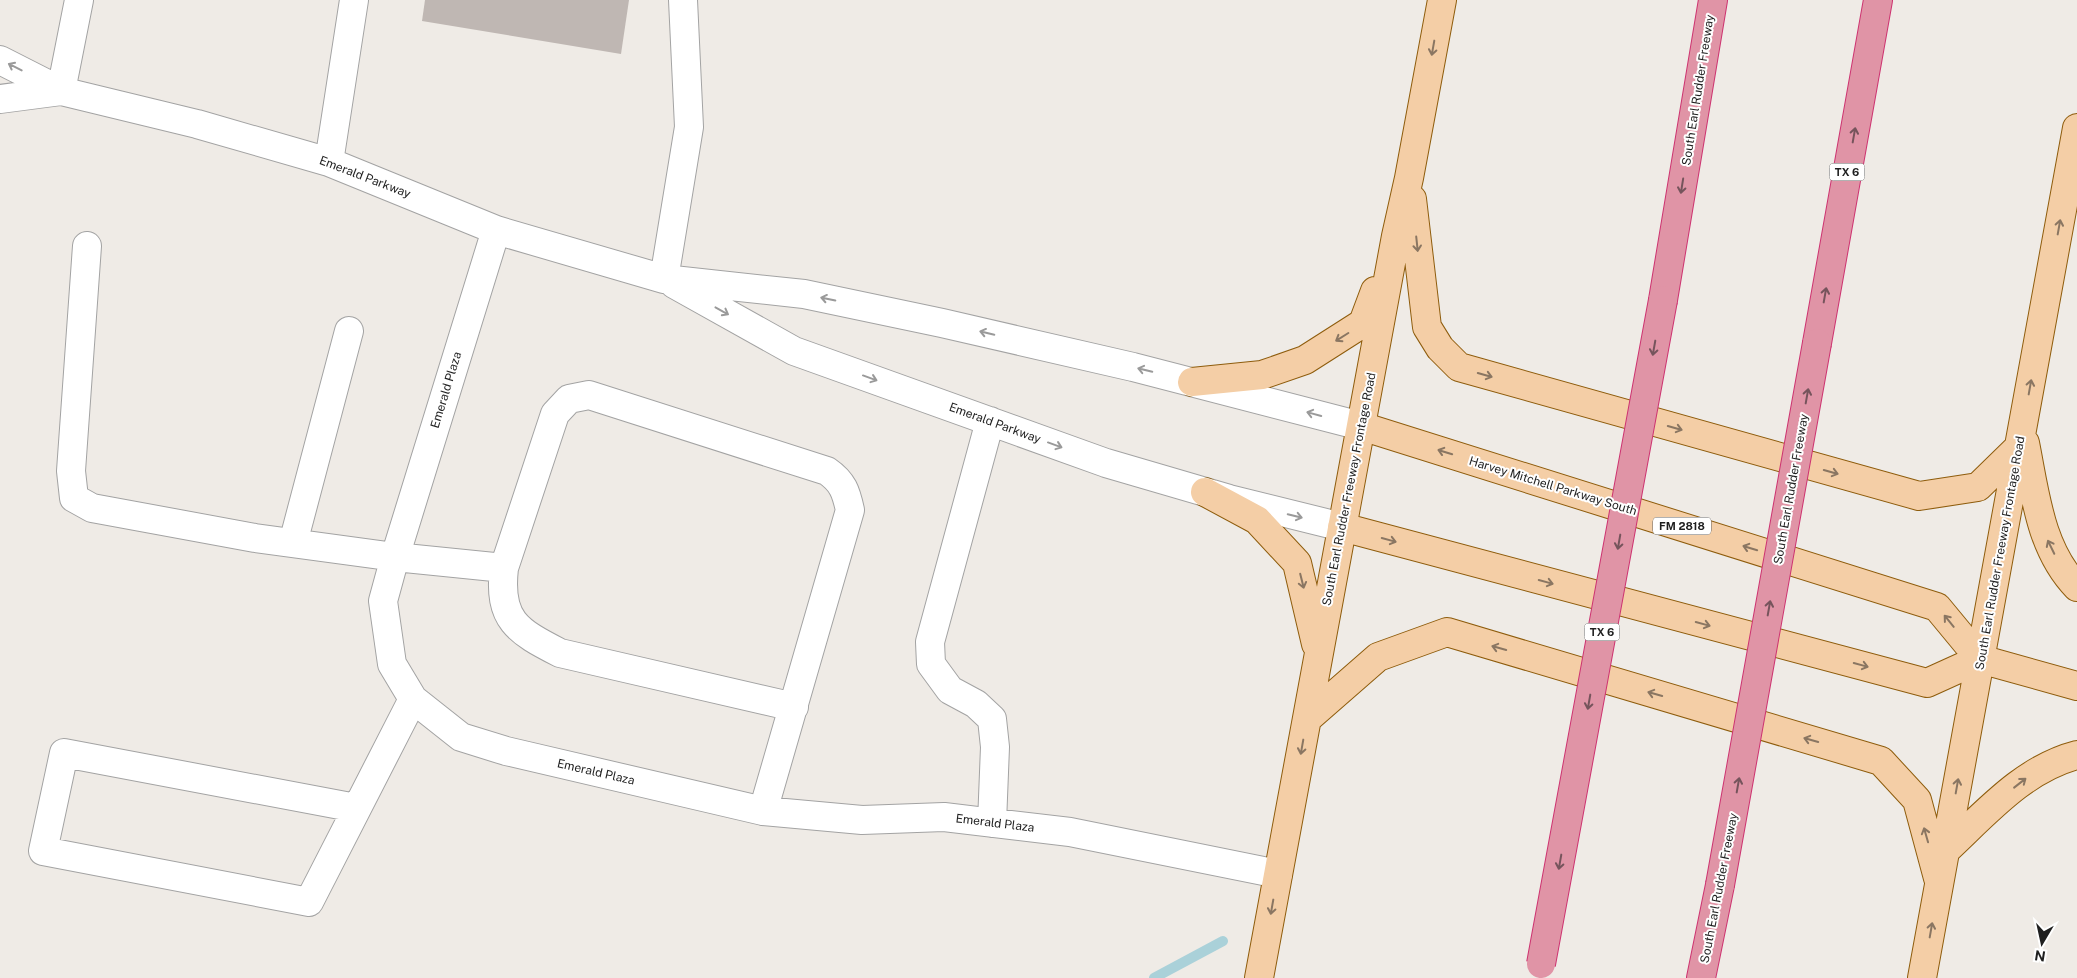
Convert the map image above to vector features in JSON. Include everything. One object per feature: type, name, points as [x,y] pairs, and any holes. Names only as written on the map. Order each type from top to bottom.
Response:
[{"type":"highway","name":"South Earl Rudder Freeway","points":[[1540,971],[1663,300],[1713,0]]},
{"type":"highway","name":"South Earl Rudder Freeway","points":[[1702,978],[1878,0]]},
{"type":"main road","name":"South Earl Rudder Freeway Frontage Road","points":[[1259,978],[1396,236],[1409,178],[1442,0]]},
{"type":"main road","name":"South Earl Rudder Freeway Frontage Road","points":[[1922,978],[2077,128]]},
{"type":"main road","points":[[1409,178],[1427,327],[1440,348],[1459,367],[1919,496],[1978,487],[2021,438]]},
{"type":"main road","points":[[1192,382],[1262,375],[1305,360],[1363,323],[1396,236]]},
{"type":"main road","name":"Harvey Mitchell Parkway South","points":[[1361,426],[1937,606],[1980,659]]},
{"type":"main road","points":[[2021,438],[2043,530],[2065,575],[2077,587]]},
{"type":"main road","points":[[1205,492],[1257,520],[1297,562],[1319,655]]},
{"type":"main road","points":[[1342,527],[1927,683],[1980,659],[2077,686]]},
{"type":"main road","points":[[1307,719],[1378,656],[1447,632],[1881,760],[1917,800],[1940,882]]},
{"type":"main road","points":[[1945,851],[2022,780],[2058,760],[2077,755]]},
{"type":"street","points":[[61,91],[79,0]]},
{"type":"street","points":[[329,162],[354,0]]},
{"type":"street","points":[[664,279],[689,126],[683,0]]},
{"type":"street","name":"Emerald Parkway","points":[[0,60],[61,91],[197,124],[329,162],[496,230],[664,279],[804,294],[952,325],[1192,382],[1361,426]]},
{"type":"street","name":"Emerald Parkway","points":[[0,99],[61,91]]},
{"type":"street","name":"Emerald Plaza","points":[[496,230],[382,601],[392,664],[413,699],[461,737],[470,740],[506,751],[763,811],[862,820],[944,817],[1070,832],[1278,874]]},
{"type":"street","points":[[87,246],[71,471],[74,498],[92,508],[196,528],[395,557],[504,568]]},
{"type":"street","name":"Emerald Parkway","points":[[664,279],[794,351],[1106,463],[1205,492],[1342,527]]},
{"type":"street","points":[[294,543],[349,331]]},
{"type":"street","points":[[763,811],[794,707],[850,510],[846,495],[838,480],[827,471],[589,395],[570,399],[555,414],[504,568],[502,586],[508,617],[530,638],[560,653],[794,707]]},
{"type":"street","points":[[990,421],[930,642],[930,664],[950,690],[976,704],[992,719],[995,747],[992,823]]},
{"type":"street","points":[[356,808],[64,753],[43,851],[309,902],[413,699]]},
{"type":"building","points":[[425,0],[629,0],[621,54],[422,21]]},
{"type":"waterway","points":[[1154,978],[1223,941]]}]
